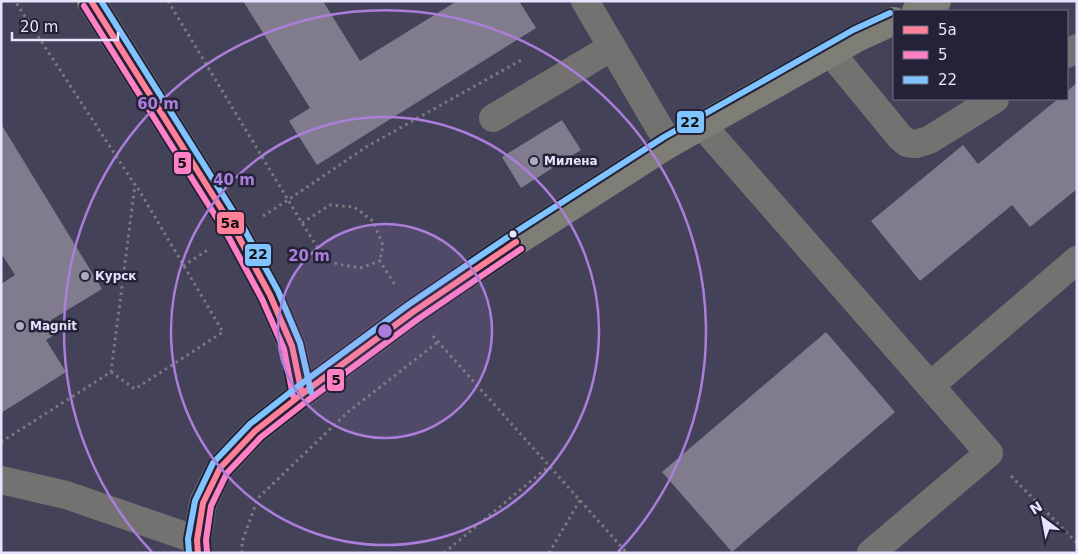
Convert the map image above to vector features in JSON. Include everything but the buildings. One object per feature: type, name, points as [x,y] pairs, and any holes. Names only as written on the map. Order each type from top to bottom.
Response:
[{"type":"main road","points":[[91,1],[236,232],[270,295],[292,346],[302,394]]},
{"type":"main road","points":[[918,10],[938,1]]},
{"type":"main road","points":[[198,546],[203,503],[220,468],[255,431],[302,394],[413,312],[516,242],[669,144],[857,38],[893,21]]},
{"type":"lane","points":[[585,1],[669,144]]},
{"type":"lane","points":[[492,118],[612,47]]},
{"type":"lane","points":[[831,53],[907,143],[916,144],[929,140],[993,100]]},
{"type":"lane","points":[[702,125],[988,453],[871,553]]},
{"type":"lane","points":[[930,386],[1077,260]]},
{"type":"lane","points":[[1,480],[66,495],[198,546]]},
{"type":"path","points":[[15,1],[135,185],[223,332],[134,389],[111,372]]},
{"type":"path","points":[[168,1],[323,256],[337,264],[360,268],[380,261]]},
{"type":"path","points":[[288,200],[366,147],[527,57]]},
{"type":"path","points":[[111,372],[135,185]]},
{"type":"path","points":[[302,223],[330,206],[354,207],[373,221],[383,245],[380,261],[413,312],[628,553]]},
{"type":"path","points":[[242,553],[242,542],[258,498],[348,412],[438,342]]},
{"type":"path","points":[[1,442],[111,372]]},
{"type":"path","points":[[988,453],[1077,543]]},
{"type":"path","points":[[444,553],[549,466]]},
{"type":"path","points":[[549,553],[580,500]]},
{"type":"transit line","name":"5а","points":[[91,1],[236,232],[270,295],[292,346],[302,394]]},
{"type":"transit line","name":"22","points":[[101,1],[243,227],[278,291],[300,343],[311,392]]},
{"type":"transit line","name":"5","points":[[84,6],[228,236],[262,299],[284,349],[293,396]]},
{"type":"transit line","name":"22","points":[[189,553],[188,539],[195,501],[213,463],[250,424],[297,387],[408,305],[511,235],[664,137],[853,30],[890,13]]},
{"type":"transit line","name":"5а","points":[[198,553],[197,540],[203,503],[220,468],[255,431],[413,312],[516,242]]},
{"type":"transit line","name":"5","points":[[207,552],[206,540],[211,506],[227,473],[261,437],[418,319],[521,249]]},
{"type":"place","name":"Милена","points":[[534,161]]},
{"type":"place","name":"Курск","points":[[85,276]]},
{"type":"place","name":"Magnit","points":[[20,326]]}]
